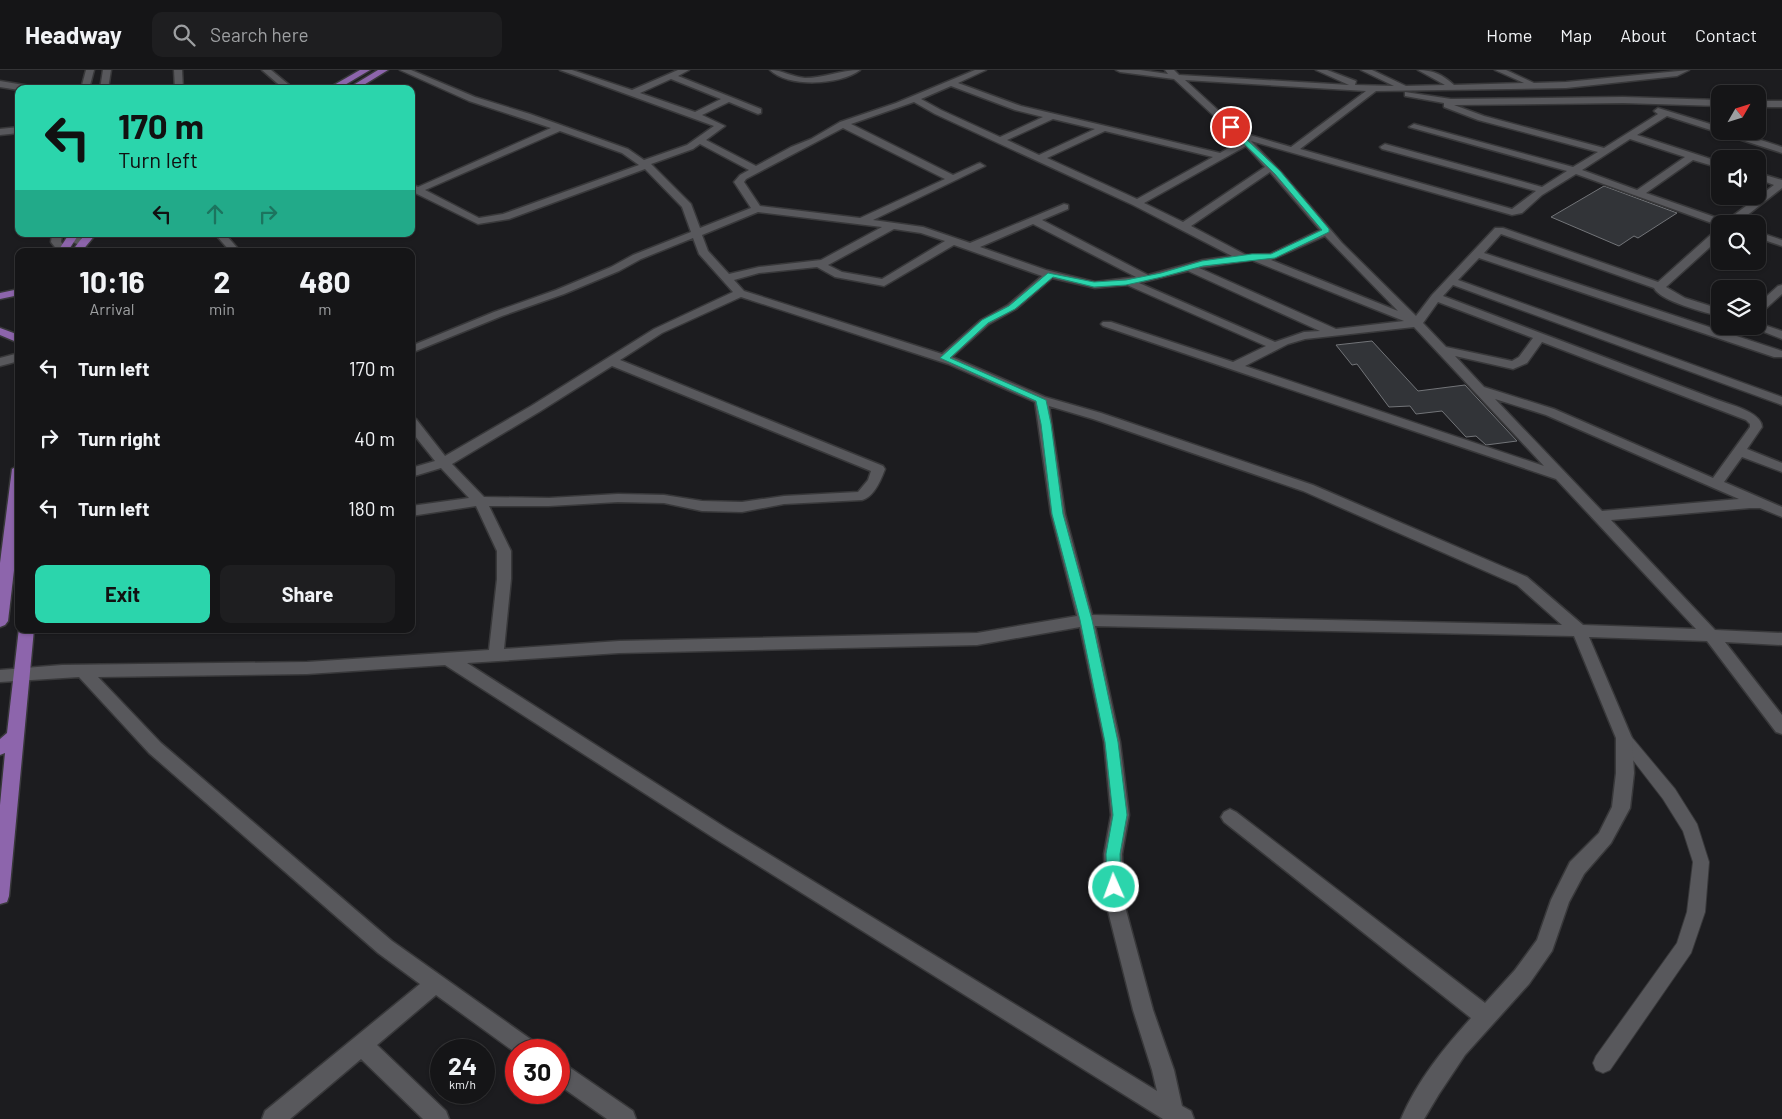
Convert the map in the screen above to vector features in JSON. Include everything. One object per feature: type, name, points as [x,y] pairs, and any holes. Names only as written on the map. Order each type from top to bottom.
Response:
[{"type":"main road","points":[[338,85],[366,70]]},
{"type":"main road","points":[[356,85],[384,70]]},
{"type":"main road","points":[[80,247],[88,237]]},
{"type":"main road","points":[[0,296],[15,293]]},
{"type":"main road","points":[[0,331],[15,338]]},
{"type":"main road","points":[[0,621],[15,501]]},
{"type":"main road","points":[[0,896],[5,792],[16,736],[26,633]]},
{"type":"main road","points":[[0,748],[16,736]]},
{"type":"street","points":[[86,85],[90,70]]},
{"type":"street","points":[[105,85],[107,70]]},
{"type":"street","points":[[178,70],[179,85]]},
{"type":"street","points":[[266,70],[285,85]]},
{"type":"street","points":[[404,70],[472,99],[624,150],[645,164],[666,182],[688,206],[703,252],[740,293],[944,358],[1041,400],[1097,416],[1308,488],[1522,581],[1580,631],[1624,738],[1625,773],[1621,808],[1605,838],[1577,868],[1560,900],[1545,945],[1522,977],[1458,1048],[1431,1086],[1412,1119]]},
{"type":"street","points":[[415,190],[478,221],[490,221],[680,152],[701,141],[721,126],[578,72],[564,70]]},
{"type":"street","points":[[633,93],[685,70]]},
{"type":"street","points":[[774,70],[786,78],[803,80],[836,76],[856,70]]},
{"type":"street","points":[[758,209],[739,182],[743,177],[843,124],[982,70]]},
{"type":"street","points":[[1120,70],[1374,89],[1451,102],[1623,100],[1711,103]]},
{"type":"street","points":[[1320,70],[1374,89],[1566,85],[1677,74],[1685,70]]},
{"type":"street","points":[[1365,70],[1404,88]]},
{"type":"street","points":[[1422,70],[1441,78],[1451,86]]},
{"type":"street","points":[[1499,70],[1536,85]]},
{"type":"street","points":[[1514,76],[1523,70]]},
{"type":"street","points":[[1172,74],[1271,167],[1326,231],[1417,323],[1600,516],[1711,635],[1782,726]]},
{"type":"street","points":[[671,76],[758,110]]},
{"type":"street","points":[[0,84],[15,86]]},
{"type":"street","points":[[950,84],[1004,104],[1222,156]]},
{"type":"street","points":[[1294,149],[1374,89]]},
{"type":"street","points":[[914,98],[938,112],[1137,203],[1248,258],[1417,323]]},
{"type":"street","points":[[1430,98],[1482,118],[1606,151]]},
{"type":"street","points":[[695,115],[729,99]]},
{"type":"street","points":[[1623,100],[1711,128]]},
{"type":"street","points":[[1766,104],[1780,103]]},
{"type":"street","points":[[1243,139],[1294,149],[1503,211],[1518,211],[1544,190],[1666,114]]},
{"type":"street","points":[[1000,140],[1052,116]]},
{"type":"street","points":[[843,124],[953,179]]},
{"type":"street","points":[[1414,127],[1576,171],[1711,219]]},
{"type":"street","points":[[415,189],[558,128]]},
{"type":"street","points":[[1040,158],[1104,128]]},
{"type":"street","points":[[0,132],[15,130]]},
{"type":"street","points":[[1629,136],[1711,162]]},
{"type":"street","points":[[1137,203],[1222,156],[1243,139]]},
{"type":"street","points":[[1751,140],[1782,150]]},
{"type":"street","points":[[701,141],[756,170]]},
{"type":"street","points":[[1771,146],[1782,142]]},
{"type":"street","points":[[1385,147],[1544,190]]},
{"type":"street","points":[[1639,193],[1692,156]]},
{"type":"street","points":[[862,221],[980,166]]},
{"type":"street","points":[[1182,226],[1271,167]]},
{"type":"street","points":[[1766,179],[1782,184]]},
{"type":"street","points":[[1741,215],[1782,184]]},
{"type":"street","points":[[973,246],[1064,207]]},
{"type":"street","points":[[415,348],[560,292],[758,209],[923,230],[1051,274],[1094,285],[1128,282],[1202,264],[1272,257],[1326,231]]},
{"type":"street","points":[[1033,220],[1146,278]]},
{"type":"street","points":[[727,278],[759,270],[824,264],[892,226]]},
{"type":"street","points":[[1233,367],[1275,346],[1304,336],[1417,323],[1436,297],[1499,230],[1660,286],[1660,289],[1664,292],[1711,310]]},
{"type":"street","points":[[57,237],[56,242],[61,248]]},
{"type":"street","points":[[223,237],[232,248]]},
{"type":"street","points":[[1766,238],[1782,243]]},
{"type":"street","points":[[824,264],[824,268],[839,275],[884,283],[954,240]]},
{"type":"street","points":[[1660,286],[1711,240]]},
{"type":"street","points":[[1477,254],[1778,354]]},
{"type":"street","points":[[1189,267],[1334,333]]},
{"type":"street","points":[[944,358],[985,322],[1012,308],[1051,274]]},
{"type":"street","points":[[1128,282],[1275,346]]},
{"type":"street","points":[[1451,282],[1782,401]]},
{"type":"street","points":[[1766,303],[1782,288]]},
{"type":"street","points":[[415,472],[443,463],[658,331],[740,293]]},
{"type":"street","points":[[1436,297],[1646,375],[1750,417],[1756,423],[1756,427],[1716,484]]},
{"type":"street","points":[[1107,324],[1563,477]]},
{"type":"street","points":[[1766,329],[1782,335]]},
{"type":"street","points":[[1440,349],[1512,365],[1523,360],[1540,337]]},
{"type":"street","points":[[0,362],[15,358]]},
{"type":"street","points":[[415,510],[480,501],[549,502],[618,498],[664,499],[702,506],[742,507],[784,500],[862,496],[874,481],[878,469],[612,361]]},
{"type":"street","points":[[1480,390],[1550,412],[1782,512]]},
{"type":"street","points":[[1041,400],[1058,514],[1086,620],[1112,742],[1120,815],[1113,854],[1115,903],[1176,1117]]},
{"type":"street","points":[[415,427],[443,463],[480,501],[504,551],[504,579],[496,655]]},
{"type":"street","points":[[1739,452],[1782,468]]},
{"type":"street","points":[[1600,516],[1750,502],[1762,504]]},
{"type":"street","points":[[0,676],[84,671],[307,668],[619,647],[977,639],[1086,620],[1580,631],[1782,639]]},
{"type":"street","points":[[448,659],[720,833],[1176,1117]]},
{"type":"street","points":[[84,671],[154,748],[385,947],[514,1039]]},
{"type":"street","points":[[1230,816],[1486,1017]]},
{"type":"street","points":[[272,1119],[436,983]]},
{"type":"street","points":[[362,1045],[438,1119]]},
{"type":"street","points":[[570,1080],[625,1119]]},
{"type":"lane","points":[[1602,1063],[1685,947],[1696,912],[1701,862],[1691,828],[1669,794],[1624,738]]},
{"type":"building","points":[[1604,186],[1677,213],[1638,238],[1634,236],[1619,246],[1551,217]]},
{"type":"building","points":[[1372,341],[1418,391],[1465,385],[1517,441],[1486,445],[1476,436],[1466,437],[1442,411],[1416,414],[1410,406],[1389,407],[1357,364],[1352,365],[1336,345]]},
{"type":"route","points":[[1114,887],[1113,854],[1120,815],[1112,742],[1086,620],[1058,514],[1041,400],[944,358],[985,322],[1012,308],[1051,274],[1094,285],[1126,282],[1202,264],[1252,257],[1272,257],[1326,231],[1277,173],[1231,127]]}]
